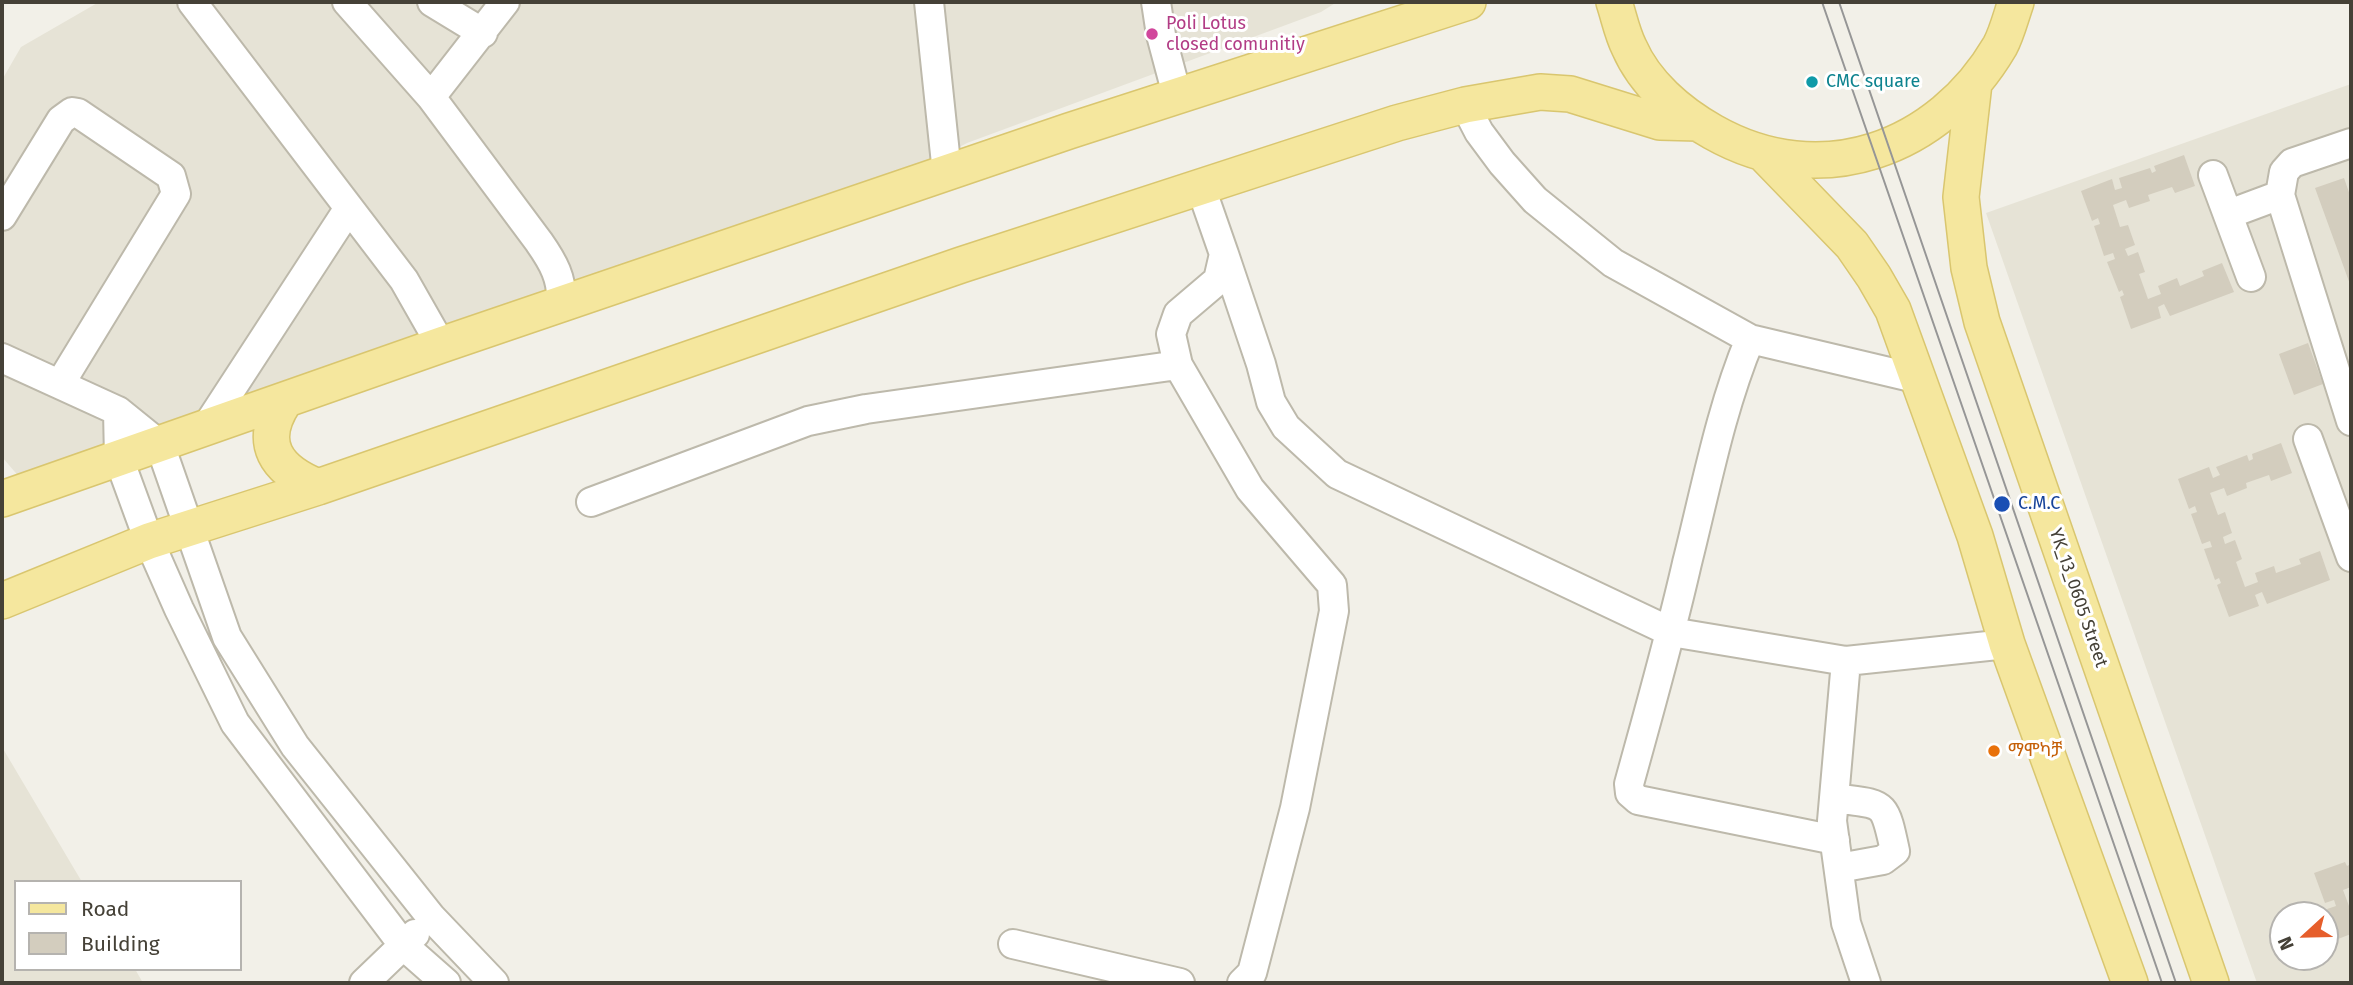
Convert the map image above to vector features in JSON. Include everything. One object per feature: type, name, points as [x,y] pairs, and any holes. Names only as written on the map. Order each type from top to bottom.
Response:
[{"type":"main road","points":[[2,499],[441,345],[1177,95],[1468,2]]},
{"type":"main road","points":[[1614,2],[1629,48],[1658,91],[1698,124],[1729,141],[1793,160],[1821,160],[1874,152],[1936,121],[1974,83],[2001,45],[2016,2]]},
{"type":"main road","name":"YK_13_0605 Street","points":[[1974,83],[1961,197],[1969,268],[1982,322],[2211,983]]},
{"type":"main road","points":[[2,601],[189,527],[318,487],[961,265],[1397,123],[1465,105],[1528,93],[1570,94],[1660,122],[1698,124]]},
{"type":"main road","points":[[1763,153],[1852,245],[1893,310],[1975,536],[2007,644],[2130,983]]},
{"type":"main road","points":[[284,402],[270,430],[276,457],[295,477],[318,487]]},
{"type":"street","points":[[192,2],[404,280],[441,345]]},
{"type":"street","points":[[347,2],[432,97],[555,265],[562,288],[561,304]]},
{"type":"street","points":[[432,2],[483,33]]},
{"type":"street","points":[[432,97],[505,2]]},
{"type":"street","points":[[929,2],[947,173]]},
{"type":"street","points":[[1156,2],[1161,35],[1177,95]]},
{"type":"street","points":[[1465,105],[1479,132],[1535,200],[1613,263],[1750,338],[1919,379]]},
{"type":"street","points":[[2,216],[61,120],[72,112],[78,113],[171,176],[175,185],[176,194],[60,384]]},
{"type":"street","points":[[2350,412],[2280,195],[2284,172],[2292,163],[2351,143]]},
{"type":"street","points":[[2213,176],[2251,277]]},
{"type":"street","points":[[1201,188],[1271,402],[1286,427],[1337,474],[1671,632],[1846,661],[2007,644]]},
{"type":"street","points":[[2229,214],[2280,195]]},
{"type":"street","points":[[208,426],[349,208]]},
{"type":"street","points":[[1224,254],[1218,280],[1178,314],[1171,334],[1178,365],[1250,489],[1332,585],[1334,611],[1295,808],[1252,973],[1242,983]]},
{"type":"street","points":[[1750,338],[1723,416],[1671,632],[1629,784],[1630,793],[1638,800],[1837,854],[1882,860],[1895,851],[1887,815],[1877,804],[1834,798]]},
{"type":"street","points":[[2,358],[118,411],[160,445],[227,637],[295,746],[431,917],[494,983]]},
{"type":"street","points":[[591,502],[808,421],[866,409],[1178,365]]},
{"type":"street","points":[[118,411],[119,458],[149,541],[235,723],[404,946],[446,983]]},
{"type":"street","points":[[2308,439],[2344,517],[2351,557]]},
{"type":"street","points":[[1846,661],[1832,821],[1846,923],[1866,983]]},
{"type":"street","points":[[364,983],[431,917]]},
{"type":"street","points":[[1013,944],[1180,983]]},
{"type":"shaded area","points":[[99,2],[1337,2],[1321,12],[967,143],[931,162],[27,486],[2,457],[2,80],[21,47]]},
{"type":"shaded area","points":[[2351,84],[2351,983],[2257,983],[1986,213]]},
{"type":"shaded area","points":[[2,747],[81,880],[14,880],[14,971],[136,971],[143,983],[2,983]]},
{"type":"building","points":[[2184,155],[2195,186],[2175,193],[2172,187],[2148,195],[2150,201],[2129,208],[2126,200],[2113,205],[2120,227],[2128,225],[2135,245],[2125,249],[2128,256],[2138,252],[2145,272],[2139,274],[2148,299],[2161,294],[2158,286],[2177,278],[2180,286],[2204,276],[2202,271],[2222,263],[2234,292],[2170,316],[2164,304],[2158,307],[2161,318],[2131,329],[2120,297],[2124,295],[2122,290],[2119,292],[2107,262],[2115,259],[2113,253],[2104,256],[2094,226],[2100,224],[2098,218],[2092,221],[2081,191],[2112,179],[2115,190],[2122,188],[2119,178],[2150,168],[2152,173],[2156,171],[2154,166]]},
{"type":"building","points":[[2344,178],[2351,198],[2351,287],[2315,188]]},
{"type":"building","points":[[2308,343],[2323,384],[2294,395],[2279,354]]},
{"type":"building","points":[[2281,443],[2292,473],[2271,481],[2269,475],[2246,483],[2247,488],[2227,496],[2224,488],[2210,493],[2218,515],[2225,512],[2232,533],[2223,537],[2225,544],[2235,540],[2242,559],[2236,562],[2245,587],[2258,582],[2255,573],[2274,566],[2276,573],[2301,564],[2299,559],[2320,551],[2330,580],[2267,604],[2262,592],[2255,595],[2259,606],[2229,617],[2217,585],[2221,583],[2219,578],[2215,580],[2204,549],[2212,547],[2210,541],[2202,544],[2191,514],[2197,512],[2195,506],[2189,509],[2178,479],[2209,467],[2213,478],[2220,475],[2216,467],[2247,455],[2249,461],[2253,459],[2252,454]]},
{"type":"building","points":[[2345,862],[2347,866],[2351,864],[2351,887],[2343,890],[2349,906],[2351,905],[2351,934],[2339,939],[2339,901],[2324,901],[2314,873]]},
{"type":"tram line","points":[[1822,2],[2162,983]]},
{"type":"tram line","points":[[1839,2],[2176,983]]},
{"type":"place","name":"Poli Lotus closed comunitiy","points":[[1152,34]]},
{"type":"place","name":"CMC square","points":[[1812,82]]},
{"type":"place","name":"C.M.C","points":[[2002,504]]},
{"type":"place","name":"ማሞካቻ","points":[[1994,751]]}]
